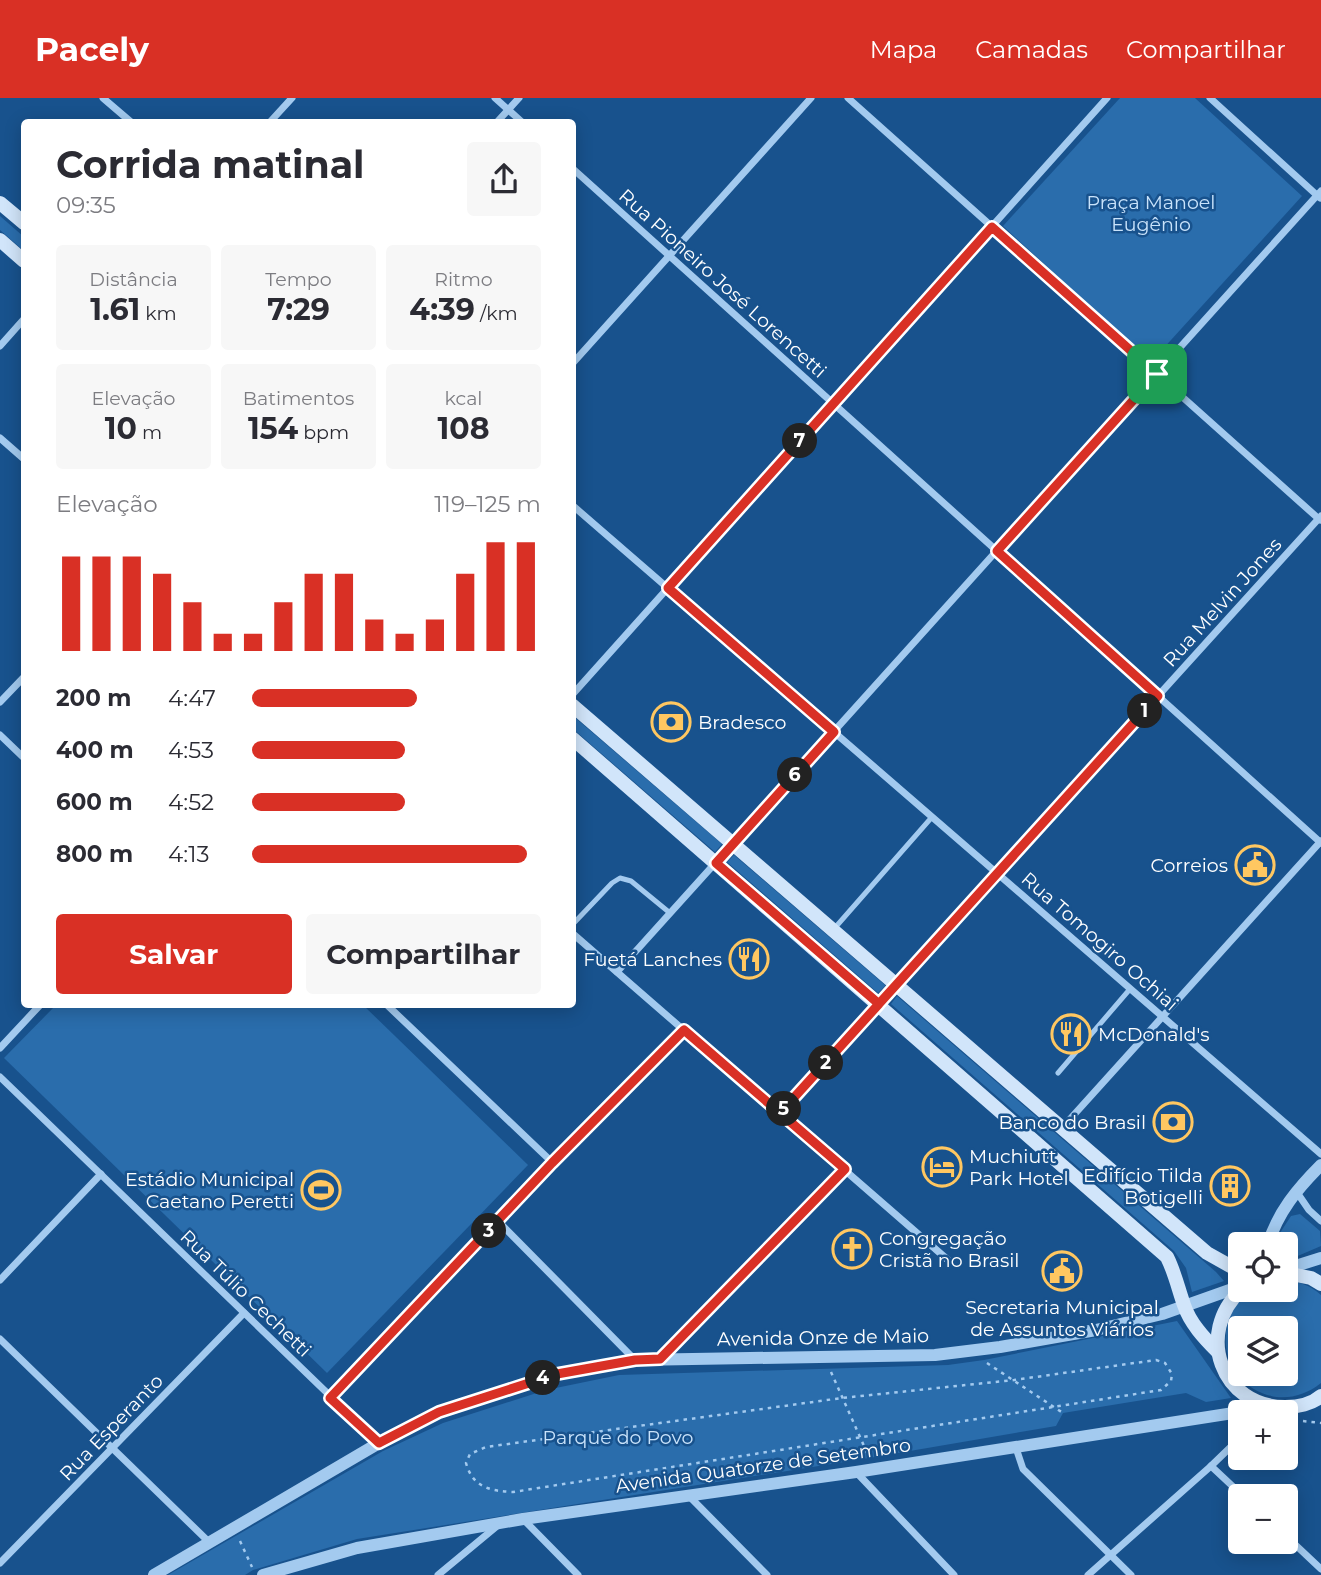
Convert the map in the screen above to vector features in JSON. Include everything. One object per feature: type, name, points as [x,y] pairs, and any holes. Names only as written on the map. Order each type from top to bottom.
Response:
[{"type":"main road","points":[[0,203],[21,220]]},
{"type":"main road","points":[[0,240],[21,258]]},
{"type":"main road","points":[[576,708],[1207,1253],[1228,1265]]},
{"type":"main road","points":[[576,741],[1167,1257],[1176,1275],[1184,1307],[1201,1334],[1217,1351]]},
{"type":"main road","points":[[1298,1274],[1321,1284]]},
{"type":"main road","points":[[1229,1302],[1219,1321],[1217,1351],[1220,1363],[1240,1391],[1253,1400]]},
{"type":"main road","points":[[1298,1406],[1320,1400]]},
{"type":"street","points":[[103,98],[128,119]]},
{"type":"street","points":[[273,119],[292,98]]},
{"type":"street","points":[[495,98],[518,119]]},
{"type":"street","points":[[500,119],[519,98]]},
{"type":"street","points":[[576,359],[811,98]]},
{"type":"street","points":[[848,98],[1320,518]]},
{"type":"street","points":[[576,691],[1107,98]]},
{"type":"street","points":[[617,972],[1320,195],[1210,98]]},
{"type":"street","name":"Rua Pioneiro José Lorencetti","points":[[576,172],[1321,842]]},
{"type":"street","points":[[0,346],[21,322]]},
{"type":"street","points":[[0,438],[21,456]]},
{"type":"street","name":"Rua Tomogiro Ochiai","points":[[576,508],[1321,1154]]},
{"type":"street","name":"Rua Melvin Jones","points":[[780,1113],[1320,518]]},
{"type":"street","points":[[0,702],[21,680]]},
{"type":"street","points":[[0,735],[21,755]]},
{"type":"street","points":[[1062,1128],[1321,842]]},
{"type":"street","points":[[576,936],[948,1260]]},
{"type":"street","points":[[0,1048],[37,1008]]},
{"type":"street","points":[[390,1008],[552,1163]]},
{"type":"street","points":[[635,1360],[498,1221],[684,1030]]},
{"type":"street","name":"Rua Túlio Cechetti","points":[[0,1077],[379,1443]]},
{"type":"street","points":[[1271,1232],[1274,1223],[1296,1191],[1321,1166]]},
{"type":"street","points":[[660,1359],[845,1169]]},
{"type":"street","points":[[0,1280],[101,1174]]},
{"type":"street","points":[[1296,1191],[1309,1210],[1321,1221]]},
{"type":"street","points":[[1298,1267],[1321,1258]]},
{"type":"street","name":"Avenida Onze de Maio","points":[[154,1575],[379,1443],[439,1412],[557,1374],[635,1360],[935,1354],[1046,1340],[1096,1330],[1228,1292]]},
{"type":"street","name":"Rua Esperanto","points":[[0,1563],[244,1313]]},
{"type":"street","points":[[0,1339],[210,1543]]},
{"type":"street","name":"Avenida Quatorze de Setembro","points":[[258,1572],[358,1548],[523,1519],[1228,1416]]},
{"type":"street","points":[[1016,1448],[1023,1469],[1131,1575]]},
{"type":"street","points":[[1088,1575],[1228,1450]]},
{"type":"street","points":[[1211,1466],[1230,1484]]},
{"type":"street","points":[[856,1472],[954,1575]]},
{"type":"street","points":[[689,1496],[767,1575]]},
{"type":"street","points":[[523,1519],[578,1575]]},
{"type":"street","points":[[438,1575],[500,1523]]},
{"type":"street","points":[[1298,1547],[1321,1569]]},
{"type":"lane","points":[[834,930],[932,817]]},
{"type":"lane","points":[[576,921],[620,878],[631,881],[670,914]]},
{"type":"lane","points":[[1058,1073],[1130,989]]},
{"type":"lane","points":[[330,1398],[498,1221]]},
{"type":"path","points":[[984,1360],[1063,1413]]},
{"type":"path","points":[[1156,1360],[1165,1363],[1172,1374],[1171,1381],[1161,1390],[513,1492],[489,1490],[475,1481],[466,1463],[470,1454],[486,1447],[842,1398],[1014,1380],[1156,1360]]},
{"type":"path","points":[[830,1369],[869,1458]]},
{"type":"path","points":[[233,1529],[258,1572]]},
{"type":"green space","name":"Praça Manoel Eugênio","points":[[1120,98],[1195,98],[1302,196],[1151,362],[1003,226]]},
{"type":"green space","points":[[0,216],[21,234],[21,248],[0,230]]},
{"type":"green space","points":[[576,718],[722,844],[715,852],[576,731]]},
{"type":"green space","points":[[734,855],[885,986],[878,993],[727,862]]},
{"type":"green space","points":[[897,996],[1224,1281],[1192,1292],[1186,1268],[1174,1251],[891,1004]]},
{"type":"green space","name":"Estádio Municipal Caetano Peretti","points":[[53,1008],[366,1008],[528,1165],[327,1373],[4,1058]]},
{"type":"green space","points":[[1300,1214],[1320,1231],[1321,1246],[1298,1256],[1298,1232],[1281,1232],[1291,1216]]},
{"type":"green space","points":[[1298,1283],[1321,1295],[1321,1383],[1300,1395],[1279,1397],[1260,1392],[1251,1386],[1298,1386],[1298,1316],[1232,1316],[1238,1303],[1298,1302]]},
{"type":"green space","name":"Parque do Povo","points":[[1177,1321],[1231,1398],[1206,1402],[1186,1393],[1063,1413],[1056,1426],[357,1539],[253,1570],[245,1575],[168,1575],[383,1451],[443,1423],[546,1390],[619,1375],[948,1365]]},
{"type":"place","name":"Bradesco","points":[[671,722]]},
{"type":"place","name":"Correios","points":[[1255,865]]},
{"type":"place","name":"Fuetá Lanches","points":[[749,959]]},
{"type":"place","name":"McDonald's","points":[[1071,1034]]},
{"type":"place","name":"Banco do Brasil","points":[[1173,1122]]},
{"type":"place","name":"Muchiutt Park Hotel","points":[[942,1167]]},
{"type":"place","name":"Edifício Tilda Botigelli","points":[[1230,1186]]},
{"type":"place","name":"Estádio Municipal Caetano Peretti","points":[[321,1190]]},
{"type":"place","name":"Congregação Cristã no Brasil","points":[[852,1249]]},
{"type":"place","name":"Secretaria Municipal de Assuntos Viários","points":[[1062,1271]]},
{"type":"route","points":[[1157,374],[992,227],[668,588],[834,732],[716,863],[879,1004],[829,1059],[780,1113],[845,1169],[660,1359],[635,1360],[557,1374],[439,1412],[379,1443],[330,1398],[552,1163],[684,1030],[780,1113],[879,1004],[1158,696],[997,551],[1157,374]]}]
